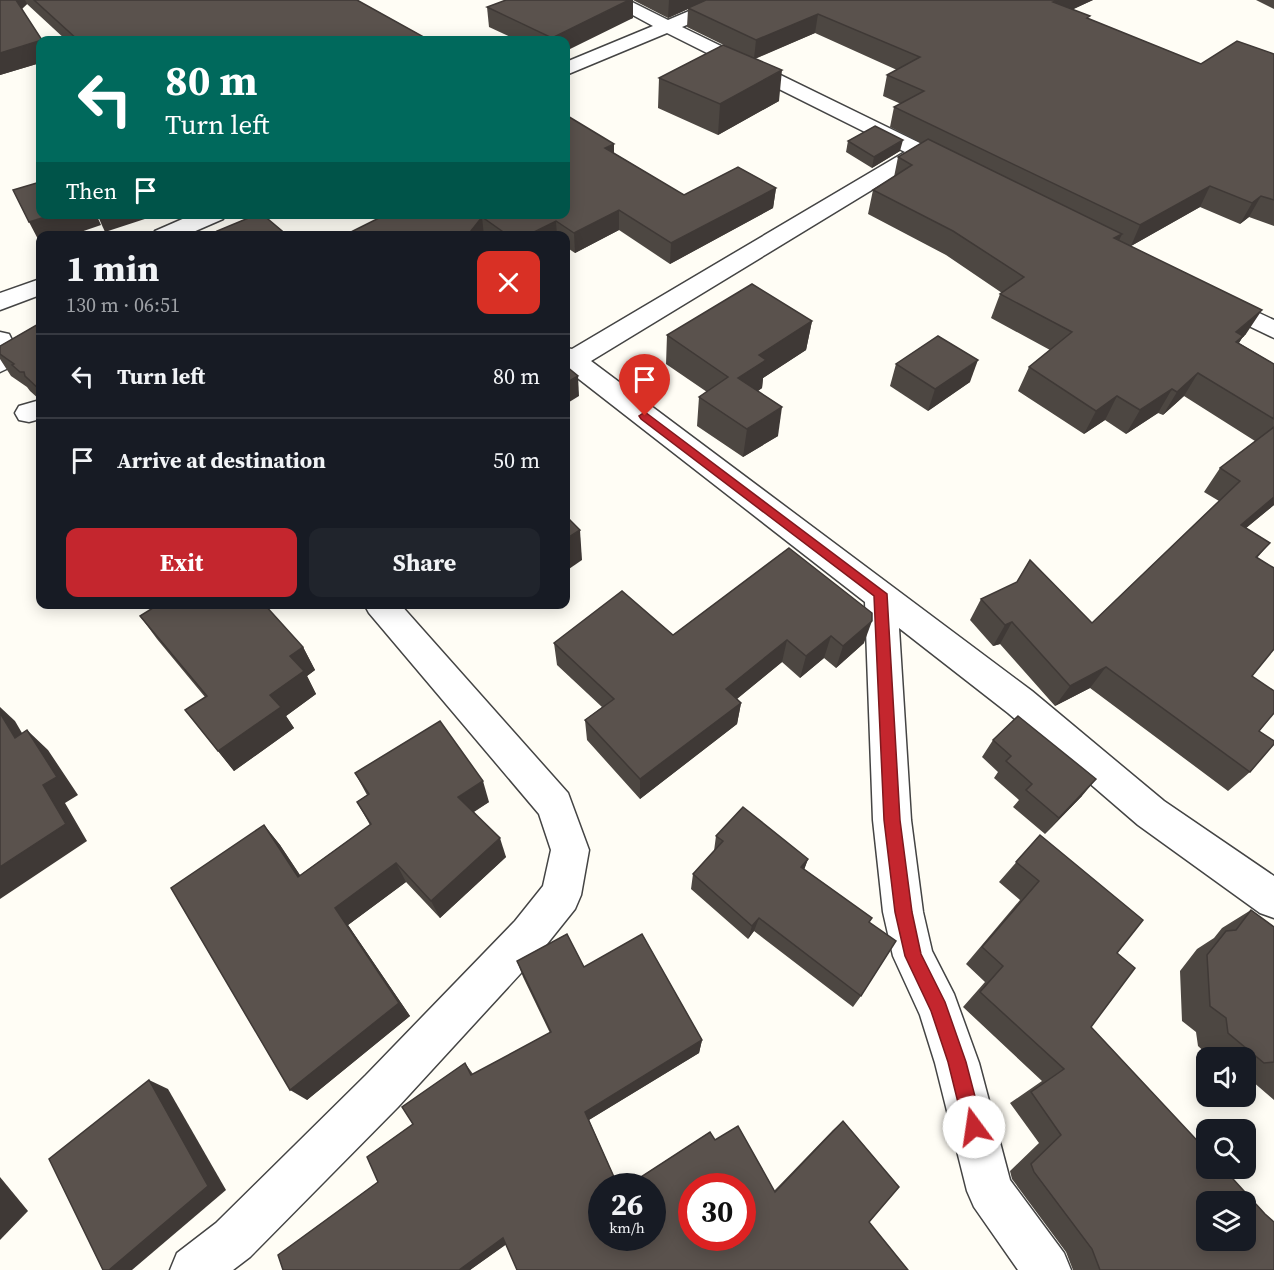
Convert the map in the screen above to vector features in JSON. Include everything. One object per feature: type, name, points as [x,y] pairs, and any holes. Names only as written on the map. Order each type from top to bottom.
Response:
[{"type":"street","points":[[614,0],[975,178]]},
{"type":"street","points":[[570,67],[730,0]]},
{"type":"street","points":[[570,358],[921,151]]},
{"type":"street","points":[[175,231],[203,219]]},
{"type":"street","points":[[0,302],[36,288]]},
{"type":"street","points":[[1198,292],[1274,330]]},
{"type":"street","points":[[0,340],[8,358],[0,363]]},
{"type":"street","points":[[570,360],[1020,702],[1151,813],[1274,899]]},
{"type":"street","points":[[880,594],[892,820],[903,912],[913,956],[939,1009],[957,1062],[990,1191],[1047,1270]]},
{"type":"street","points":[[194,1270],[233,1240],[382,1091],[529,935],[561,895],[570,850],[555,805],[384,609]]},
{"type":"building","points":[[0,0],[16,0],[39,36],[36,36],[36,42],[0,53]]},
{"type":"building","points":[[34,0],[357,0],[422,36],[74,36]]},
{"type":"building","points":[[506,0],[629,0],[556,36],[548,36],[487,7]]},
{"type":"building","points":[[706,0],[1058,0],[1053,2],[1201,64],[1237,41],[1274,54],[1274,200],[1261,196],[1252,203],[1210,186],[1140,225],[894,107],[924,91],[887,75],[920,57],[818,14],[756,40],[688,8]]},
{"type":"building","points":[[723,45],[782,70],[720,104],[659,78]]},
{"type":"building","points":[[570,117],[614,144],[605,148],[684,195],[738,167],[776,188],[671,243],[619,210],[574,233],[556,221],[536,231],[502,231],[485,219],[570,219]]},
{"type":"building","points":[[875,126],[903,140],[874,157],[848,141]]},
{"type":"building","points":[[928,139],[1122,234],[1114,238],[1262,310],[1236,332],[1243,336],[1236,342],[1274,364],[1274,419],[1198,373],[1177,392],[1172,389],[1140,410],[1117,396],[1096,411],[1029,367],[1072,332],[1000,294],[1024,277],[953,231],[873,190],[912,165],[898,157]]},
{"type":"building","points":[[36,183],[36,219],[39,219],[29,222],[13,190]]},
{"type":"building","points":[[246,219],[268,219],[282,231],[217,231]]},
{"type":"building","points":[[377,219],[480,219],[471,231],[353,231]]},
{"type":"building","points":[[752,284],[812,321],[759,355],[766,360],[738,378],[782,407],[747,429],[699,397],[728,377],[667,335]]},
{"type":"building","points":[[36,325],[36,386],[25,376],[24,372],[20,372],[12,365],[14,364],[0,354],[0,346]]},
{"type":"building","points":[[938,336],[978,360],[935,389],[896,364]]},
{"type":"building","points":[[570,369],[578,376],[570,381]]},
{"type":"building","points":[[1274,427],[1274,497],[1241,525],[1270,543],[1256,557],[1274,568],[1274,649],[1252,676],[1274,691],[1274,713],[1259,731],[1274,741],[1274,744],[1250,772],[1106,667],[1070,686],[1012,622],[1005,625],[981,599],[1017,582],[1030,560],[1092,623],[1240,481],[1220,468]]},
{"type":"building","points":[[570,520],[580,530],[570,536]]},
{"type":"building","points":[[789,548],[872,613],[872,621],[843,646],[831,636],[806,656],[787,640],[726,689],[741,703],[640,779],[585,720],[614,699],[554,643],[622,591],[673,635]]},
{"type":"building","points":[[151,609],[269,609],[303,647],[290,656],[304,671],[270,695],[281,707],[218,751],[185,710],[207,696],[140,616]]},
{"type":"building","points":[[0,713],[15,738],[27,730],[57,777],[43,785],[66,824],[0,867]]},
{"type":"building","points":[[1018,716],[1096,779],[1059,818],[1026,790],[1032,784],[1006,761],[1011,756],[993,740]]},
{"type":"building","points":[[440,721],[483,781],[458,797],[500,838],[431,901],[396,863],[335,908],[399,1003],[290,1090],[171,888],[264,825],[298,877],[371,824],[357,802],[369,794],[355,773]]},
{"type":"building","points":[[743,807],[808,859],[801,867],[872,918],[869,922],[896,941],[861,996],[759,918],[752,926],[693,874],[723,841],[716,836]]},
{"type":"building","points":[[1040,835],[1143,920],[1117,953],[1135,968],[1091,1027],[1196,1139],[1196,1179],[1233,1179],[1244,1191],[1196,1191],[1196,1251],[1256,1251],[1256,1204],[1274,1222],[1274,1270],[1100,1270],[1092,1249],[1034,1172],[1031,1164],[1061,1135],[1031,1092],[1064,1069],[980,992],[1003,966],[982,947],[1039,881],[1016,862]]},
{"type":"building","points":[[1251,910],[1274,927],[1274,1062],[1264,1063],[1256,1056],[1256,1047],[1245,1047],[1228,1033],[1226,1018],[1210,1006],[1207,955],[1226,931],[1236,930]]},
{"type":"building","points":[[567,934],[584,967],[642,934],[702,1040],[585,1112],[612,1173],[588,1173],[588,1251],[666,1251],[666,1173],[647,1173],[710,1132],[715,1140],[738,1126],[775,1192],[843,1121],[899,1187],[869,1222],[908,1270],[517,1270],[503,1238],[459,1270],[283,1270],[278,1255],[378,1182],[367,1157],[413,1124],[402,1107],[465,1063],[471,1075],[551,1032],[517,961]]},
{"type":"building","points":[[149,1080],[208,1186],[109,1270],[103,1270],[49,1159]]},
{"type":"route","points":[[645,416],[880,594],[892,820],[903,912],[913,956],[939,1009],[957,1062],[974,1127]]}]
